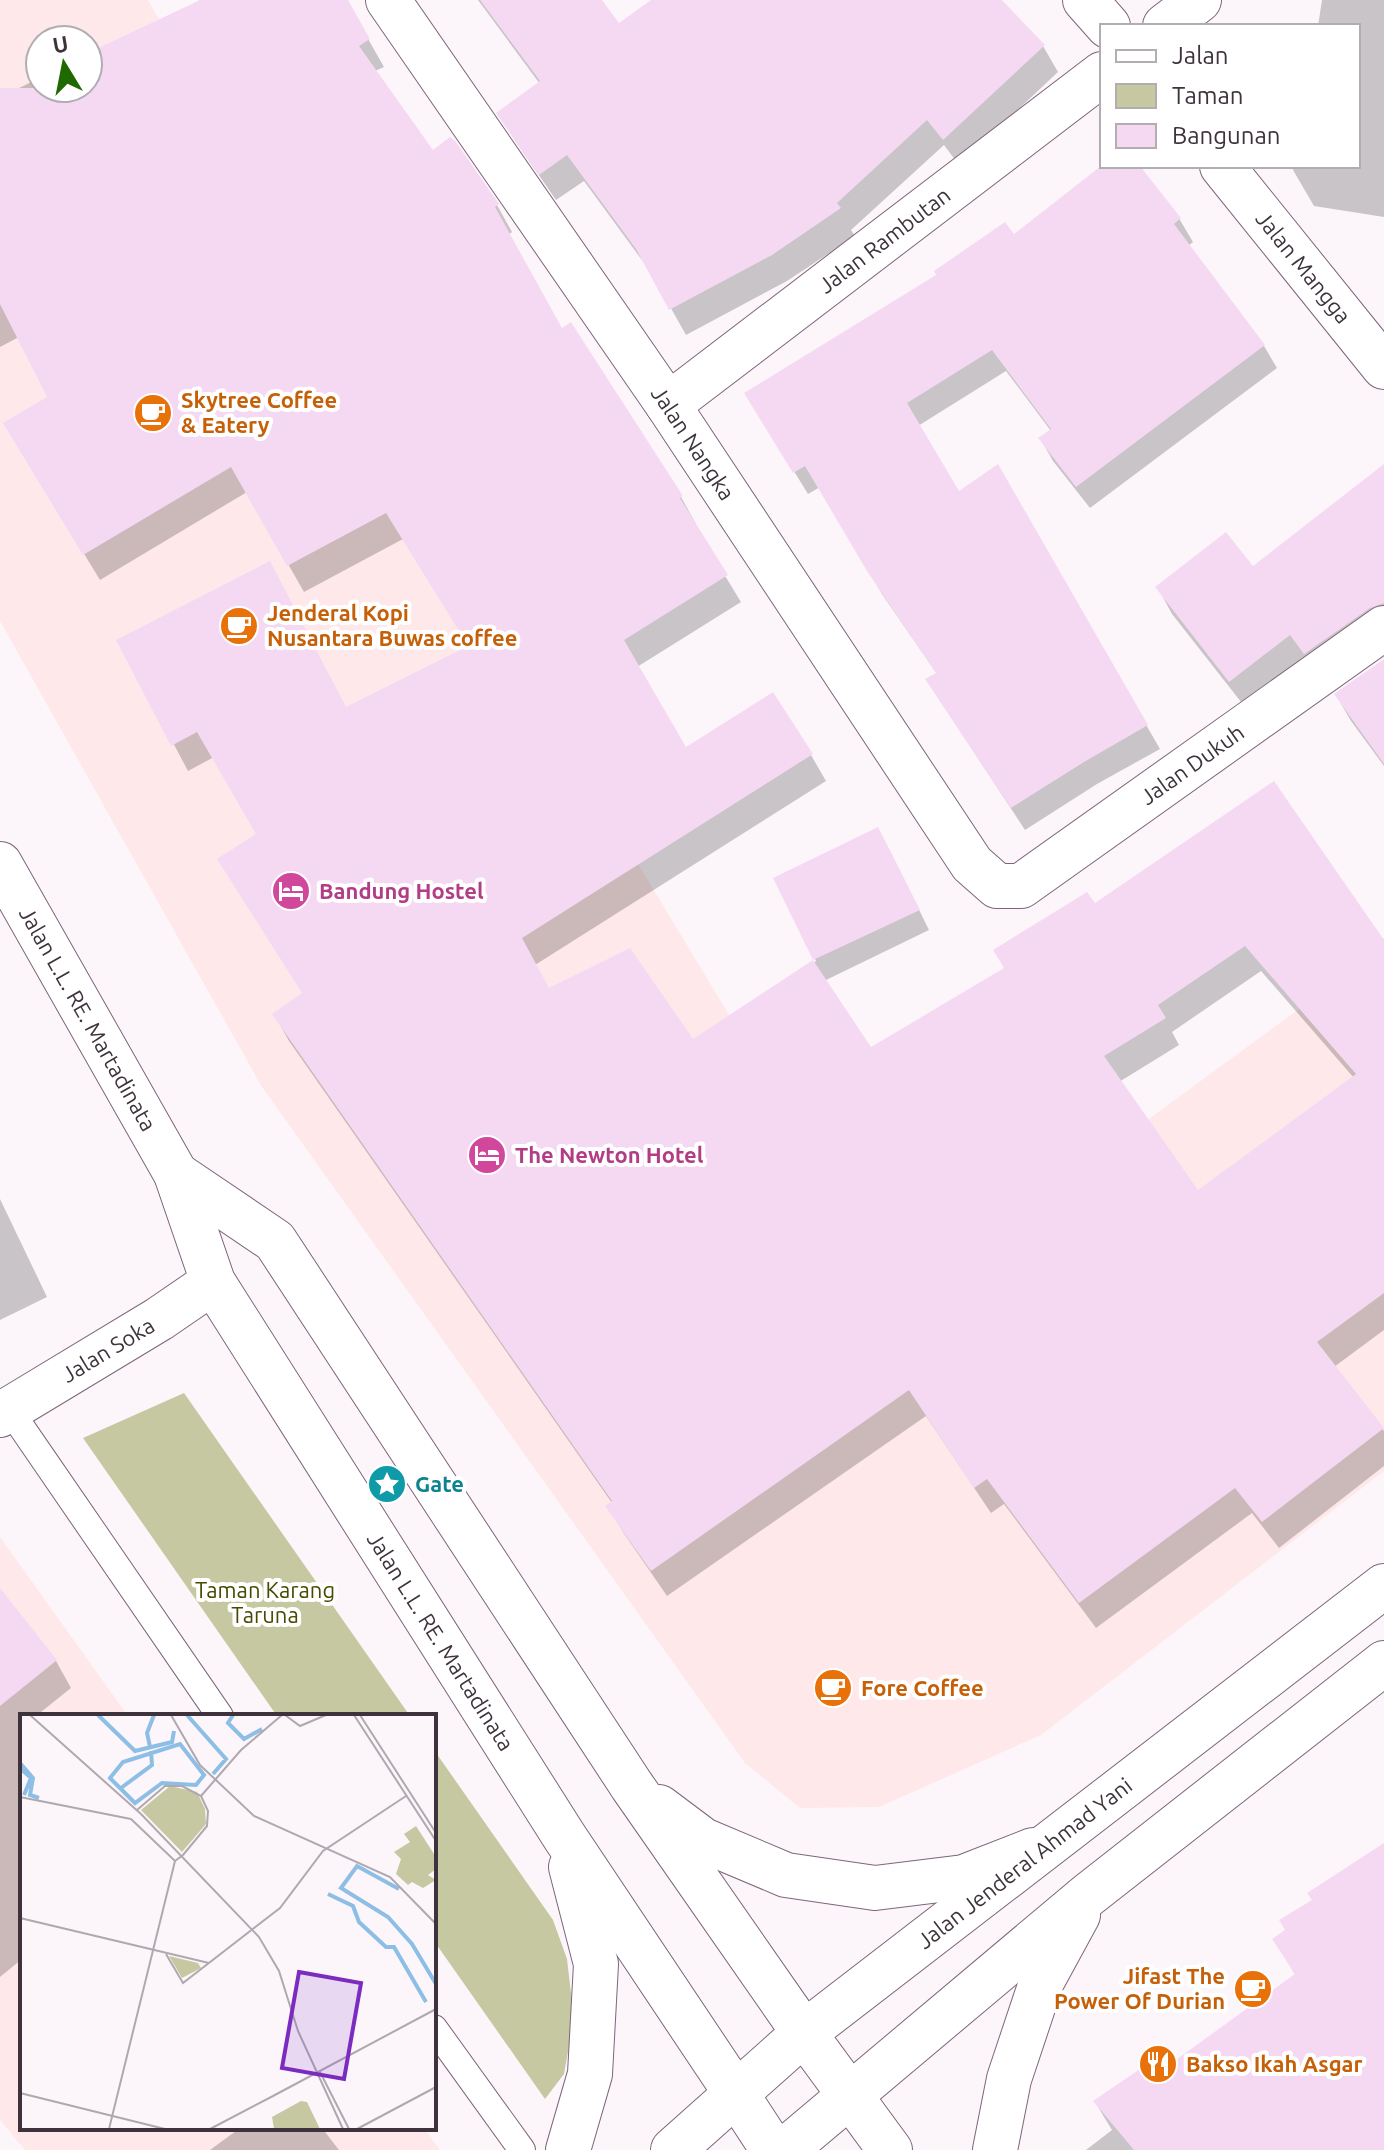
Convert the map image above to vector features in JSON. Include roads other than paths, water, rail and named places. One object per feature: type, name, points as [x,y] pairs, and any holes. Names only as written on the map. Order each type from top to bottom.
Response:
[{"type":"main road","name":"Jalan Nangka","points":[[388,0],[668,405],[972,864],[997,886]]},
{"type":"main road","points":[[1085,0],[1106,24]]},
{"type":"main road","points":[[1168,24],[1199,0]]},
{"type":"main road","name":"Jalan Rambutan","points":[[668,405],[1100,76]]},
{"type":"main road","name":"Jalan Mangga","points":[[1224,168],[1384,367]]},
{"type":"main road","name":"Jalan Dukuh","points":[[997,886],[1021,886],[1384,628]]},
{"type":"main road","name":"Jalan L.L. RE. Martadinata","points":[[0,864],[176,1174],[213,1282],[564,1836],[773,2150]]},
{"type":"main road","name":"Jalan L.L. RE. Martadinata","points":[[176,1174],[275,1241],[632,1786],[804,2033],[890,2150]]},
{"type":"main road","name":"Jalan Soka","points":[[5,1412],[159,1319],[213,1282]]},
{"type":"main road","name":"Jalan Jenderal Ahmad Yani","points":[[673,2150],[804,2033],[1384,1586]]},
{"type":"main road","points":[[785,2150],[1088,1895],[1384,1663]]},
{"type":"main road","points":[[632,1786],[703,1840],[786,1875],[875,1888],[964,1877],[1047,1844]]},
{"type":"main road","points":[[564,1836],[596,1964],[589,2081],[568,2150]]},
{"type":"main road","points":[[995,2150],[1009,2079],[1041,1983],[1088,1895]]},
{"type":"lane","points":[[5,1412],[219,1714]]},
{"type":"lane","points":[[436,2031],[522,2150]]},
{"type":"place","name":"Skytree Coffee & Eatery","points":[[153,413]]},
{"type":"place","name":"Jenderal Kopi Nusantara Buwas coffee","points":[[239,626]]},
{"type":"place","name":"Bandung Hostel","points":[[291,891]]},
{"type":"place","name":"The Newton Hotel","points":[[487,1155]]},
{"type":"place","name":"Gate","points":[[387,1484]]},
{"type":"place","name":"Fore Coffee","points":[[833,1688]]},
{"type":"place","name":"Jifast The Power Of Durian","points":[[1253,1989]]},
{"type":"place","name":"Bakso Ikah Asgar","points":[[1158,2064]]},
{"type":"park label","name":"Taman Karang Taruna","points":[[265,1602]]}]
